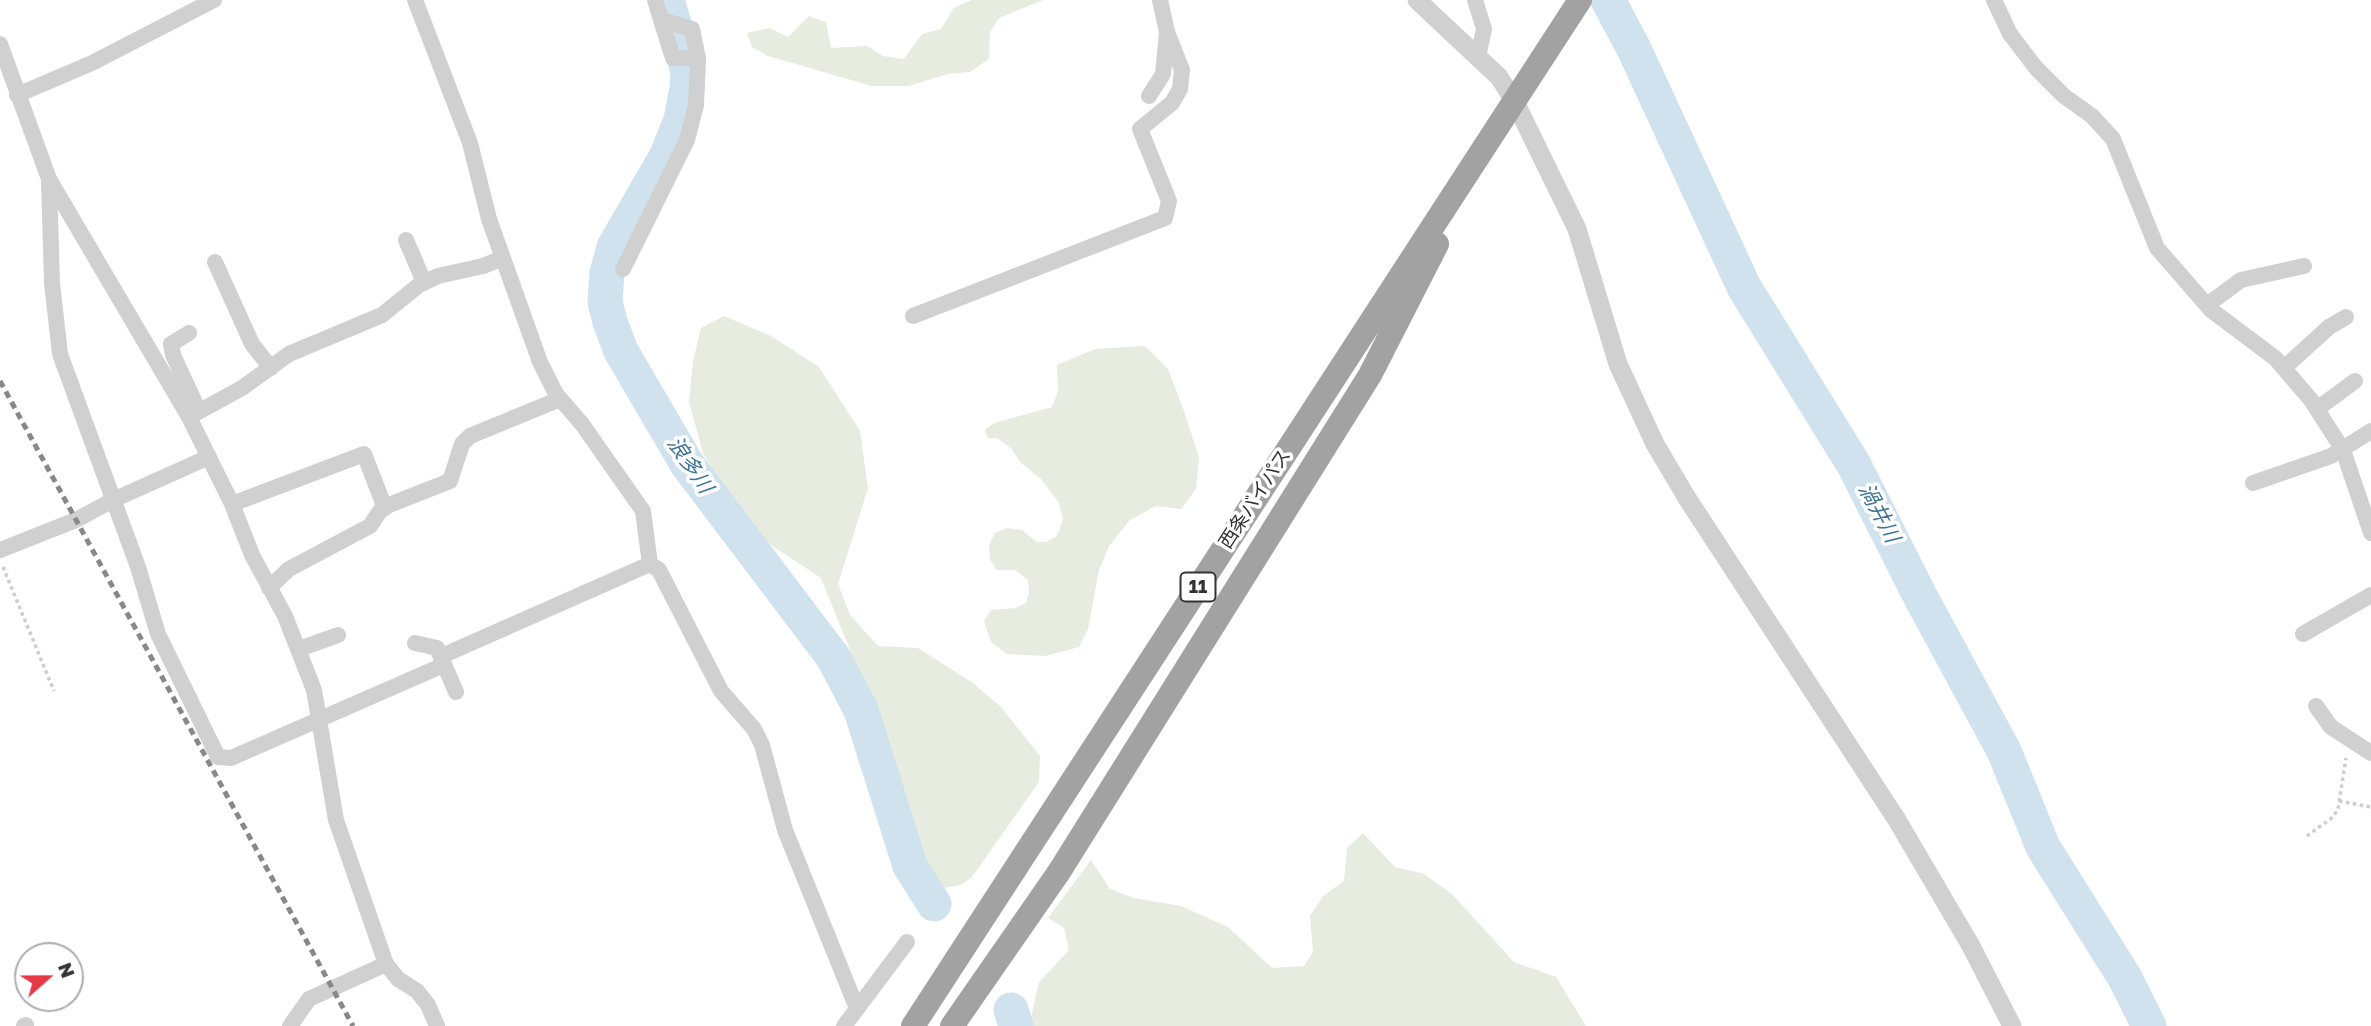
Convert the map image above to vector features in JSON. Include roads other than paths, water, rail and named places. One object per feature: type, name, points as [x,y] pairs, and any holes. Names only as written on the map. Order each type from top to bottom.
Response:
[{"type":"highway","name":"西条バイパス","points":[[913,1026],[1364,328],[1485,149],[1580,0]]},
{"type":"highway","name":"西条バイパス","points":[[952,1026],[1059,872],[1370,375],[1485,149]]},
{"type":"street","points":[[17,95],[92,63],[214,0]]},
{"type":"street","points":[[415,0],[470,143],[503,258],[540,362],[560,399],[582,424],[643,511],[650,565]]},
{"type":"street","points":[[655,0],[673,58],[689,58]]},
{"type":"street","points":[[913,316],[1165,218],[1169,201],[1140,129],[1172,103],[1180,89],[1182,70],[1167,32],[1160,0]]},
{"type":"street","points":[[1417,0],[1499,77],[1515,103],[1577,229],[1618,364],[1656,444],[1687,498],[1897,820],[1971,946],[2012,1026]]},
{"type":"street","points":[[1475,0],[1484,29],[1478,57]]},
{"type":"street","points":[[1994,0],[2010,34],[2036,68],[2064,96],[2092,116],[2113,139],[2157,247],[2207,305],[2284,368],[2317,409],[2343,450],[2371,533]]},
{"type":"street","points":[[623,269],[687,140],[696,105],[689,58],[692,29],[683,24],[663,20]]},
{"type":"street","points":[[1149,96],[1163,74],[1167,32]]},
{"type":"street","points":[[0,44],[49,179],[194,414]]},
{"type":"street","points":[[49,179],[52,283],[60,354],[113,499],[158,634],[218,757],[232,758],[320,717],[439,667],[443,657],[650,565]]},
{"type":"street","points":[[406,240],[424,282]]},
{"type":"street","points":[[194,414],[307,345],[382,315],[424,282],[438,276],[483,267],[503,258]]},
{"type":"street","points":[[215,262],[252,344],[271,368]]},
{"type":"street","points":[[2207,305],[2241,280],[2304,266]]},
{"type":"street","points":[[2284,368],[2329,327],[2346,317]]},
{"type":"street","points":[[188,333],[171,344],[173,355],[209,457],[299,649],[320,717],[324,761],[336,820],[386,964],[398,979],[417,991],[428,1004],[436,1026]]},
{"type":"street","points":[[2317,409],[2355,381]]},
{"type":"street","points":[[269,588],[289,569],[370,526],[385,508],[450,481],[462,444],[470,436],[560,399]]},
{"type":"street","points":[[2253,483],[2343,450],[2371,431]]},
{"type":"street","points":[[232,504],[364,454],[385,508]]},
{"type":"street","points":[[0,550],[76,520],[113,499],[209,457]]},
{"type":"street","points":[[650,565],[659,570],[721,691],[754,729],[762,745],[785,830],[856,1006]]},
{"type":"street","points":[[2303,634],[2371,595]]},
{"type":"street","points":[[299,649],[338,635]]},
{"type":"street","points":[[415,643],[437,648],[456,692]]},
{"type":"street","points":[[2316,706],[2331,727],[2371,753]]},
{"type":"street","points":[[844,1026],[856,1006],[907,942]]},
{"type":"street","points":[[290,1026],[309,999],[386,964]]},
{"type":"waterway","name":"浪多川","points":[[667,0],[688,71],[687,88],[681,120],[666,157],[614,247],[607,273],[605,302],[610,322],[621,351],[687,464],[833,657],[861,710],[910,866],[934,904]]},
{"type":"waterway","name":"渦井川","points":[[1608,0],[1634,49],[1744,287],[1854,465],[1920,596],[2004,751],[2043,847],[2125,978],[2149,1026]]},
{"type":"waterway","name":"浪多川","points":[[1011,1010],[1016,1026]]},
{"type":"railway","points":[[0,381],[353,1026]]}]
